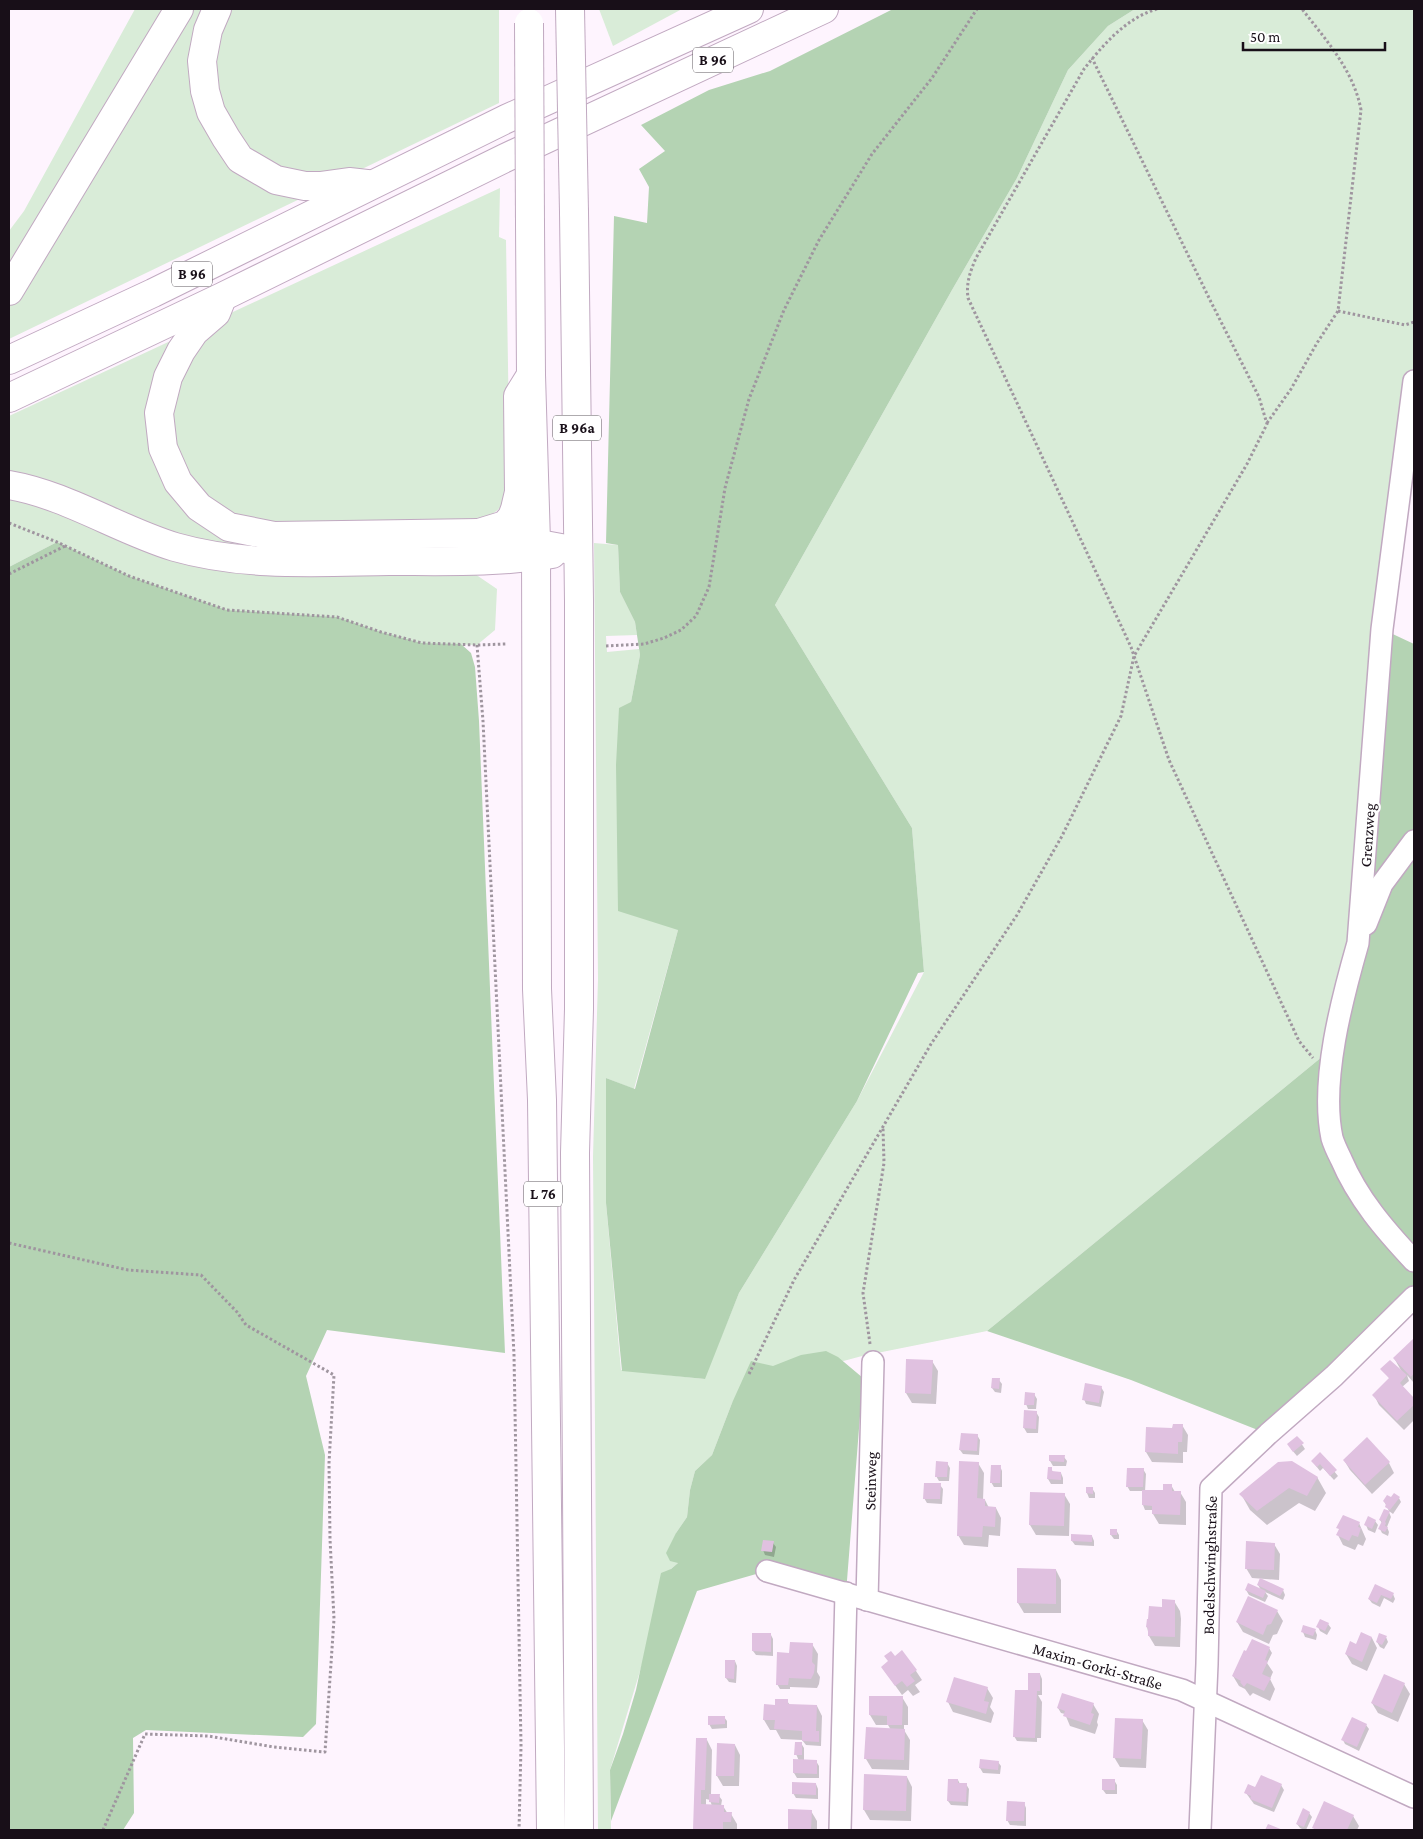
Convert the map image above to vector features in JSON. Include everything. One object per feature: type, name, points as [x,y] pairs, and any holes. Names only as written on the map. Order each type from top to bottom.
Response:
[{"type":"main road","points":[[9,291],[179,9]]},
{"type":"main road","points":[[217,9],[208,30],[202,61],[205,91],[211,112],[240,159],[276,180],[305,186],[349,182],[374,185]]},
{"type":"main road","name":"B 96a","points":[[570,9],[576,305],[577,550]]},
{"type":"main road","name":"B 96","points":[[9,360],[162,288],[506,119],[749,9]]},
{"type":"main road","name":"B 96","points":[[9,398],[222,297],[505,158],[824,9]]},
{"type":"main road","points":[[529,16],[530,375],[536,550]]},
{"type":"main road","points":[[222,297],[216,313],[194,332],[181,351],[168,377],[159,413],[163,448],[178,482],[199,507],[229,527],[274,536],[479,533],[505,525],[512,517],[519,492],[518,396],[530,375]]},
{"type":"main road","points":[[9,485],[43,493],[175,547],[242,560],[285,562],[481,561],[536,550],[577,550]]},
{"type":"main road","points":[[479,533],[536,550]]},
{"type":"main road","name":"L 76","points":[[536,550],[537,980],[542,1100],[550,1830]]},
{"type":"main road","name":"L 76","points":[[577,550],[579,1018],[575,1153],[579,1830]]},
{"type":"street","name":"Grenzweg","points":[[1414,381],[1382,629],[1358,943],[1347,983],[1332,1065],[1329,1103],[1332,1140],[1351,1181],[1383,1227],[1414,1261]]},
{"type":"street","points":[[1358,943],[1382,884],[1414,841]]},
{"type":"street","name":"Bodelschwinghstraße","points":[[1200,1830],[1207,1664],[1211,1488],[1268,1434],[1334,1376],[1414,1297]]},
{"type":"street","name":"Steinweg","points":[[867,1600],[873,1362]]},
{"type":"street","name":"Maxim-Gorki-Straße","points":[[767,1571],[1182,1690],[1414,1797]]},
{"type":"street","points":[[840,1830],[846,1593]]},
{"type":"path","points":[[606,646],[644,644],[664,638],[681,630],[696,616],[710,587],[725,488],[749,399],[784,310],[819,240],[872,154],[932,78],[977,9]]},
{"type":"path","points":[[1157,9],[1149,11],[1104,43],[1084,69],[976,258],[968,276],[966,288],[968,298],[1134,656],[1169,760],[1299,1041],[1310,1056],[1332,1065]]},
{"type":"path","points":[[749,1374],[794,1280],[882,1128],[931,1044],[1017,915],[1062,836],[1121,716],[1134,656],[1247,464],[1267,424],[1291,389],[1338,311],[1362,110],[1358,94],[1338,55],[1302,9]]},
{"type":"path","points":[[1092,58],[1259,397],[1267,424]]},
{"type":"path","points":[[1338,311],[1405,325],[1414,322]]},
{"type":"path","points":[[9,523],[65,546],[129,576],[227,610],[337,617],[422,643],[506,644]]},
{"type":"path","points":[[9,574],[65,546]]},
{"type":"path","points":[[477,645],[483,721],[514,1355],[521,1746],[519,1830]]},
{"type":"path","points":[[873,1362],[863,1293],[884,1163],[882,1128]]},
{"type":"path","points":[[9,1243],[128,1270],[201,1274],[237,1312],[246,1325],[334,1374],[329,1463],[334,1619],[324,1752],[274,1747],[208,1736],[145,1734],[103,1830]]},
{"type":"green space","points":[[135,9],[499,9],[499,103],[9,339],[9,231],[24,211]]},
{"type":"green space","points":[[599,9],[682,9],[613,46]]},
{"type":"green space","points":[[893,9],[1135,9],[1108,26],[1068,70],[1017,178],[775,605],[912,828],[924,972],[918,973],[857,1101],[739,1293],[705,1379],[622,1371],[606,1203],[606,1078],[635,1089],[678,930],[618,911],[616,765],[619,708],[631,702],[640,655],[635,622],[620,592],[618,545],[606,543],[614,216],[647,223],[649,187],[639,169],[665,151],[641,125],[709,90],[770,71]]},
{"type":"green space","points":[[1135,9],[1414,9],[1414,381],[1358,943],[1334,1047],[987,1331],[862,1356],[743,1388],[732,1403],[712,1455],[695,1471],[690,1490],[687,1517],[676,1533],[678,1563],[671,1569],[610,1770],[611,1830],[598,1830],[593,1157],[598,979],[594,543],[618,545],[620,592],[635,622],[637,635],[606,636],[607,652],[639,649],[640,655],[631,702],[678,930],[634,1089],[606,1078],[606,1203],[621,1370],[704,1379],[739,1293],[857,1101],[924,972],[912,828],[775,605],[1017,178],[1068,70],[1108,26]]},
{"type":"green space","points":[[500,188],[499,237],[506,240],[510,490],[496,512],[472,523],[475,574],[497,589],[495,630],[477,645],[422,643],[337,617],[227,610],[129,576],[57,542],[9,567],[9,416]]},
{"type":"green space","points":[[57,542],[129,576],[227,610],[337,617],[422,643],[461,644],[471,653],[475,667],[479,721],[505,1353],[327,1330],[306,1376],[325,1455],[316,1724],[303,1737],[146,1730],[133,1738],[134,1813],[123,1830],[9,1830],[9,567]]},
{"type":"green space","points":[[1382,629],[1414,644],[1414,1297],[1268,1434],[1131,1380],[987,1331],[1334,1047],[1358,943]]},
{"type":"green space","points":[[826,1351],[838,1357],[863,1378],[846,1593],[767,1571],[697,1591],[611,1821],[610,1770],[636,1690],[661,1573],[671,1569],[678,1563],[670,1561],[666,1553],[687,1517],[690,1490],[695,1471],[712,1455],[751,1361],[773,1366],[801,1355]]},
{"type":"building","points":[[1414,1338],[1414,1373],[1411,1377],[1393,1358]]},
{"type":"building","points":[[906,1359],[933,1360],[931,1394],[905,1393]]},
{"type":"building","points":[[1390,1360],[1407,1375],[1400,1383],[1414,1398],[1414,1405],[1397,1421],[1372,1395],[1389,1378],[1380,1369]]},
{"type":"building","points":[[992,1378],[1000,1378],[999,1389],[991,1388]]},
{"type":"building","points":[[1085,1383],[1102,1386],[1099,1403],[1082,1400]]},
{"type":"building","points":[[1025,1392],[1035,1393],[1034,1405],[1024,1405]]},
{"type":"building","points":[[1024,1410],[1037,1411],[1036,1429],[1023,1428]]},
{"type":"building","points":[[1173,1424],[1183,1424],[1182,1442],[1178,1442],[1178,1454],[1145,1452],[1146,1427],[1172,1428]]},
{"type":"building","points":[[961,1433],[978,1434],[977,1451],[959,1450]]},
{"type":"building","points":[[1297,1436],[1304,1443],[1293,1452],[1287,1444]]},
{"type":"building","points":[[1367,1437],[1390,1462],[1365,1485],[1343,1460]]},
{"type":"building","points":[[1320,1452],[1337,1470],[1330,1476],[1320,1464],[1317,1467],[1311,1461]]},
{"type":"building","points":[[1049,1455],[1065,1455],[1064,1462],[1049,1461]]},
{"type":"building","points":[[936,1461],[948,1462],[947,1477],[935,1477]]},
{"type":"building","points":[[959,1461],[979,1462],[977,1498],[985,1499],[985,1506],[996,1507],[995,1527],[983,1526],[982,1537],[957,1536]]},
{"type":"building","points":[[1292,1461],[1318,1477],[1307,1496],[1289,1488],[1257,1511],[1239,1494],[1278,1462]]},
{"type":"building","points":[[991,1465],[1001,1465],[1000,1483],[990,1483]]},
{"type":"building","points":[[1048,1467],[1052,1467],[1052,1471],[1061,1472],[1061,1480],[1047,1479]]},
{"type":"building","points":[[1127,1468],[1144,1468],[1143,1487],[1126,1487]]},
{"type":"building","points":[[924,1483],[941,1483],[940,1499],[923,1499]]},
{"type":"building","points":[[1163,1484],[1172,1484],[1172,1491],[1181,1491],[1180,1515],[1152,1514],[1152,1506],[1142,1505],[1142,1490],[1163,1490]]},
{"type":"building","points":[[1086,1487],[1093,1487],[1093,1494],[1086,1493]]},
{"type":"building","points":[[1030,1492],[1065,1493],[1064,1526],[1029,1525]]},
{"type":"building","points":[[1394,1493],[1400,1497],[1390,1510],[1385,1507],[1386,1504],[1383,1501],[1387,1495],[1391,1497]]},
{"type":"building","points":[[1384,1509],[1390,1511],[1385,1522],[1385,1526],[1388,1527],[1385,1532],[1378,1529],[1382,1521],[1379,1520]]},
{"type":"building","points":[[1343,1515],[1360,1522],[1358,1527],[1361,1528],[1358,1537],[1352,1535],[1349,1541],[1336,1535],[1339,1529],[1336,1528]]},
{"type":"building","points":[[1368,1516],[1376,1520],[1372,1529],[1364,1525]]},
{"type":"building","points":[[1110,1529],[1117,1529],[1117,1535],[1110,1535]]},
{"type":"building","points":[[1071,1534],[1092,1535],[1092,1542],[1071,1541]]},
{"type":"building","points":[[763,1540],[774,1541],[772,1552],[761,1551]]},
{"type":"building","points":[[1246,1541],[1275,1543],[1274,1570],[1245,1569]]},
{"type":"building","points":[[1017,1568],[1056,1569],[1056,1604],[1017,1603]]},
{"type":"building","points":[[1260,1578],[1284,1589],[1280,1596],[1257,1585]]},
{"type":"building","points":[[1248,1583],[1266,1591],[1263,1598],[1245,1590]]},
{"type":"building","points":[[1375,1584],[1394,1593],[1391,1599],[1381,1595],[1377,1603],[1368,1599]]},
{"type":"building","points":[[1248,1596],[1278,1610],[1271,1624],[1267,1625],[1263,1635],[1236,1622]]},
{"type":"building","points":[[1162,1599],[1175,1600],[1175,1637],[1148,1636],[1148,1628],[1146,1627],[1149,1606],[1162,1607]]},
{"type":"building","points":[[1320,1619],[1329,1623],[1325,1631],[1316,1627]]},
{"type":"building","points":[[1303,1625],[1316,1629],[1313,1636],[1301,1632]]},
{"type":"building","points":[[1361,1632],[1372,1637],[1362,1662],[1345,1654],[1350,1641],[1356,1644]]},
{"type":"building","points":[[752,1633],[771,1633],[771,1652],[752,1651]]},
{"type":"building","points":[[1379,1633],[1387,1636],[1382,1645],[1376,1642]]},
{"type":"building","points":[[1252,1639],[1270,1647],[1265,1660],[1268,1661],[1262,1674],[1271,1678],[1264,1691],[1247,1683],[1244,1687],[1241,1681],[1232,1676],[1244,1650],[1246,1651]]},
{"type":"building","points":[[790,1642],[813,1643],[812,1662],[815,1665],[814,1673],[811,1679],[789,1678],[788,1685],[776,1685],[777,1652],[789,1653]]},
{"type":"building","points":[[902,1650],[917,1670],[910,1675],[915,1681],[907,1687],[902,1681],[895,1686],[881,1667],[888,1661],[884,1656],[891,1651],[895,1656]]},
{"type":"building","points":[[725,1660],[735,1660],[734,1679],[725,1678]]},
{"type":"building","points":[[1028,1673],[1040,1673],[1040,1691],[1037,1691],[1035,1738],[1013,1737],[1015,1690],[1028,1690]]},
{"type":"building","points":[[1384,1674],[1405,1683],[1392,1713],[1371,1703]]},
{"type":"building","points":[[954,1677],[988,1687],[984,1701],[989,1702],[986,1714],[946,1702]]},
{"type":"building","points":[[1062,1693],[1094,1703],[1091,1713],[1094,1714],[1090,1725],[1063,1716],[1065,1711],[1057,1708]]},
{"type":"building","points":[[869,1696],[903,1696],[902,1725],[887,1725],[887,1716],[869,1715]]},
{"type":"building","points":[[775,1699],[788,1699],[788,1704],[817,1705],[816,1731],[819,1731],[819,1742],[802,1741],[802,1731],[774,1729],[775,1720],[763,1720],[764,1704],[775,1705]]},
{"type":"building","points":[[708,1716],[725,1716],[725,1724],[708,1725]]},
{"type":"building","points":[[1352,1717],[1367,1724],[1357,1747],[1341,1740]]},
{"type":"building","points":[[1115,1718],[1143,1719],[1141,1759],[1113,1758]]},
{"type":"building","points":[[866,1727],[905,1729],[904,1760],[864,1759]]},
{"type":"building","points":[[696,1738],[707,1738],[705,1790],[701,1790],[701,1804],[724,1805],[724,1812],[732,1812],[731,1822],[723,1822],[723,1829],[693,1830]]},
{"type":"building","points":[[795,1742],[802,1742],[802,1755],[794,1755]]},
{"type":"building","points":[[717,1743],[735,1744],[734,1776],[716,1776]]},
{"type":"building","points":[[793,1759],[817,1760],[817,1774],[793,1773]]},
{"type":"building","points":[[980,1759],[999,1761],[998,1770],[979,1768]]},
{"type":"building","points":[[864,1774],[907,1776],[906,1811],[863,1810]]},
{"type":"building","points":[[1261,1775],[1282,1784],[1272,1808],[1250,1799],[1251,1796],[1244,1793],[1248,1784],[1255,1787]]},
{"type":"building","points":[[948,1779],[958,1779],[958,1783],[967,1783],[966,1802],[947,1801]]},
{"type":"building","points":[[1102,1779],[1115,1779],[1115,1790],[1102,1790]]},
{"type":"building","points":[[792,1782],[816,1783],[816,1795],[792,1794]]},
{"type":"building","points":[[709,1794],[720,1794],[719,1803],[709,1802]]},
{"type":"building","points":[[1007,1801],[1025,1802],[1024,1821],[1006,1821]]},
{"type":"building","points":[[1324,1801],[1354,1815],[1347,1830],[1317,1830],[1312,1828]]},
{"type":"building","points":[[1303,1808],[1310,1812],[1304,1827],[1296,1824]]},
{"type":"building","points":[[788,1809],[812,1810],[811,1830],[788,1830]]},
{"type":"building","points":[[1268,1824],[1283,1830],[1265,1830]]}]
